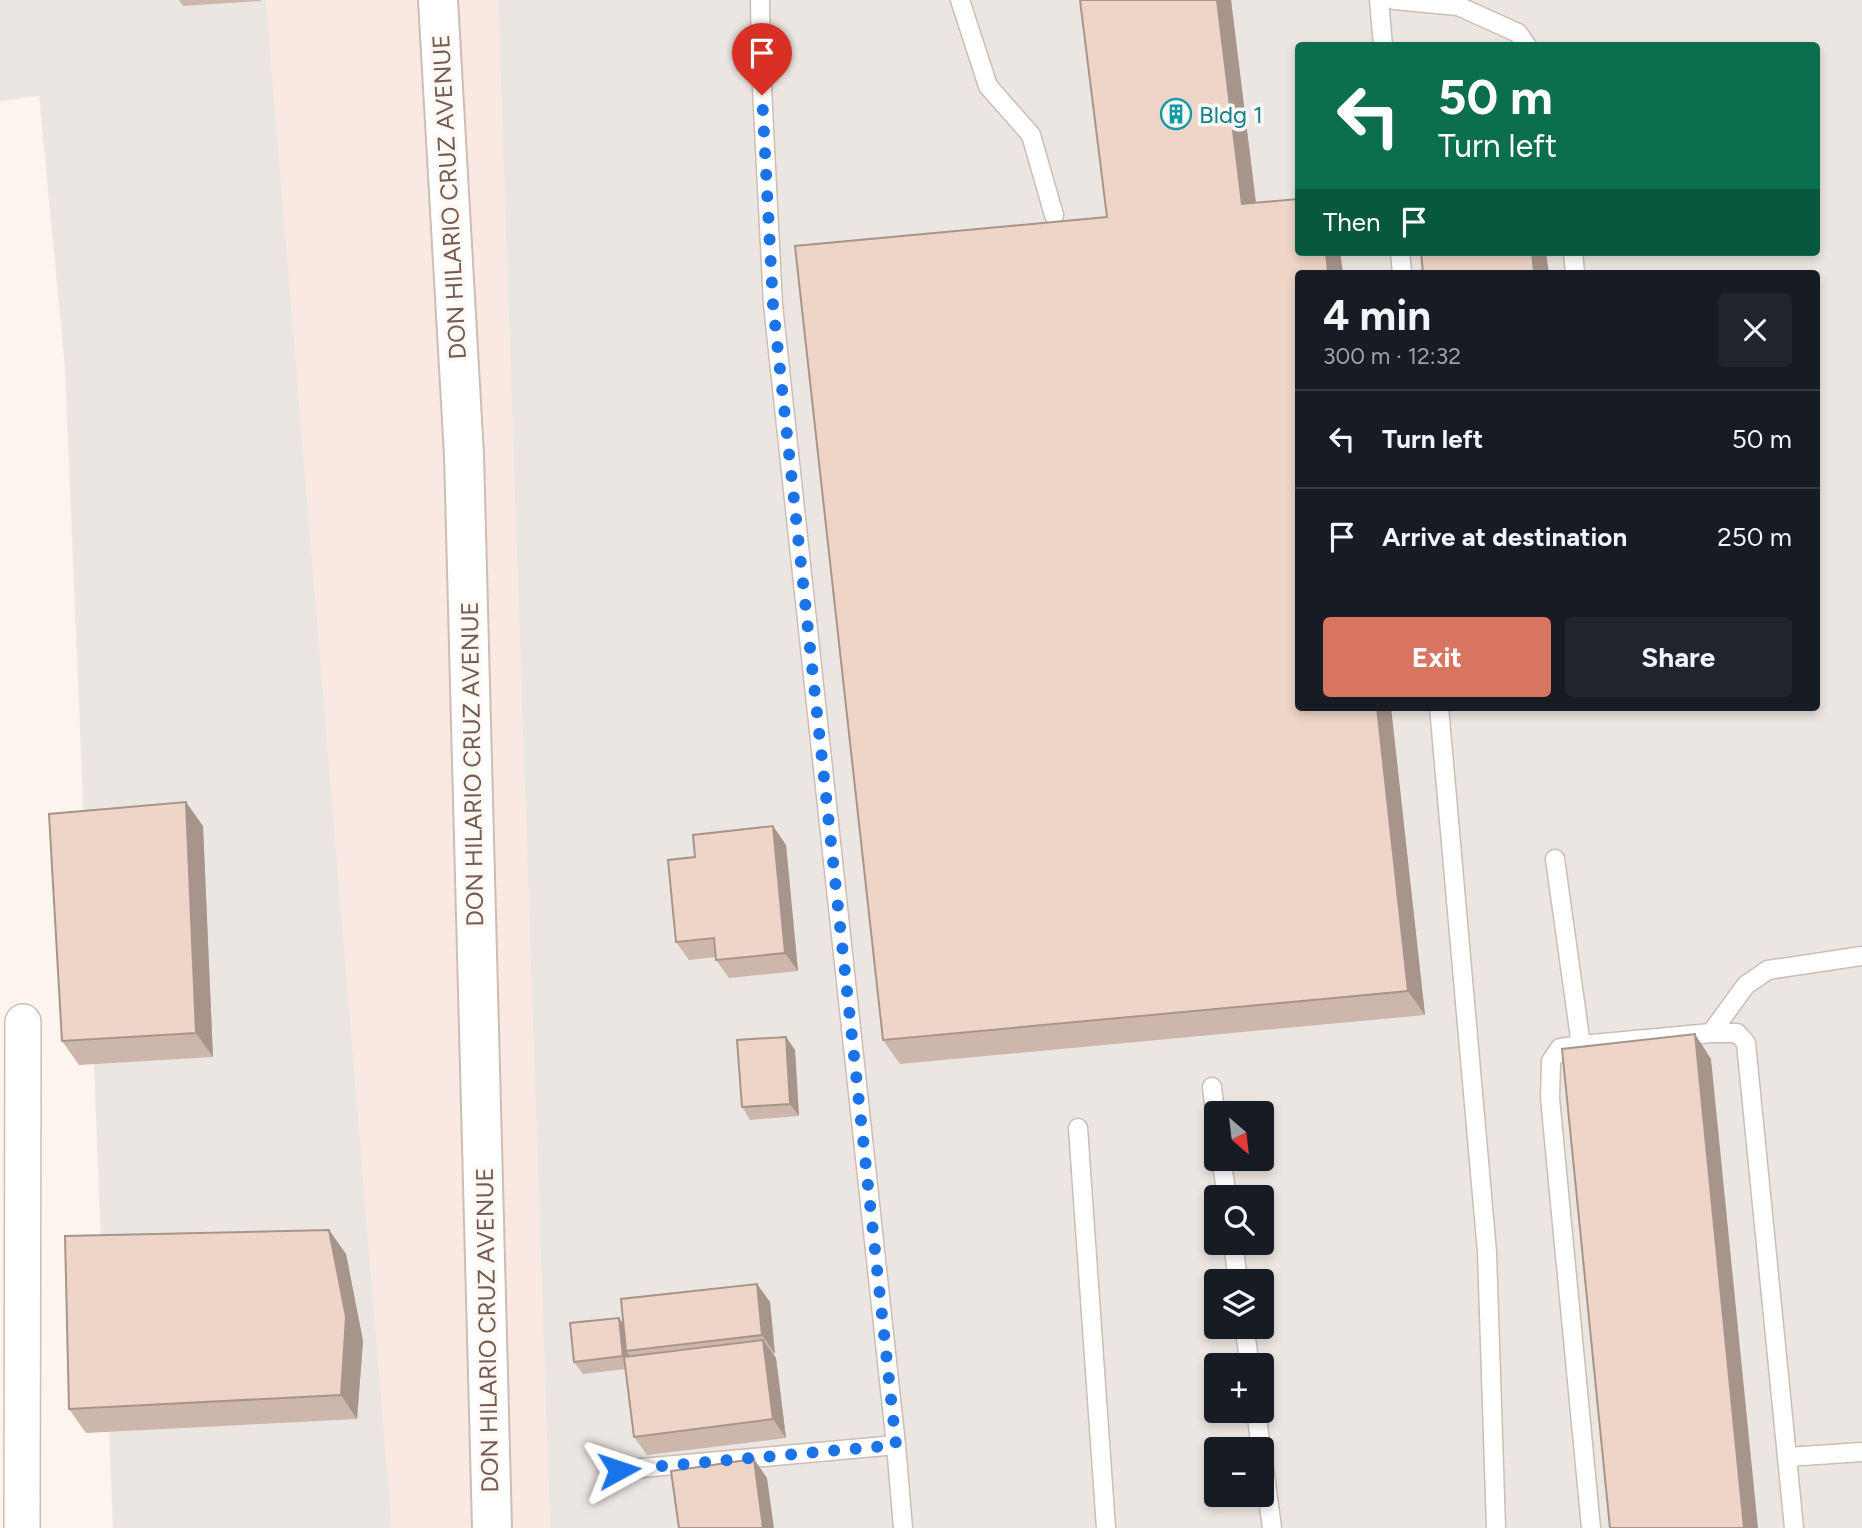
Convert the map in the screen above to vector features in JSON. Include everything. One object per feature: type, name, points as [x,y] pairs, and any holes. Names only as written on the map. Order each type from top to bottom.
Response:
[{"type":"street","name":"DON HILARIO CRUZ AVENUE","points":[[438,0],[464,455],[492,1528]]},
{"type":"street","points":[[22,1528],[12,1415],[12,1108],[23,1022]]},
{"type":"lane","points":[[760,0],[773,305],[903,1528]]},
{"type":"lane","points":[[960,0],[988,86],[1031,135],[1054,215]]},
{"type":"lane","points":[[1379,0],[1382,42]]},
{"type":"lane","points":[[1394,0],[1458,6],[1518,33],[1524,42]]},
{"type":"lane","points":[[1439,711],[1487,1252],[1496,1528]]},
{"type":"lane","points":[[1555,859],[1581,1045]]},
{"type":"lane","points":[[1711,1033],[1746,985],[1768,970],[1862,956]]},
{"type":"lane","points":[[1591,1528],[1550,1098],[1551,1061],[1560,1048],[1711,1033],[1737,1033],[1746,1043],[1794,1528]]},
{"type":"lane","points":[[1212,1087],[1214,1101]]},
{"type":"lane","points":[[1078,1128],[1106,1528]]},
{"type":"lane","points":[[619,1470],[896,1445]]},
{"type":"lane","points":[[1787,1457],[1862,1452]]},
{"type":"lane","points":[[1269,1507],[1272,1528]]},
{"type":"shaded area","points":[[0,0],[266,0],[392,1528],[113,1528],[65,367],[39,96],[0,101]]},
{"type":"shaded area","points":[[266,0],[498,0],[550,1528],[392,1528]]},
{"type":"shaded area","points":[[498,0],[1862,0],[1862,1528],[550,1528]]},
{"type":"building","points":[[1080,0],[1217,0],[1242,204],[1295,199],[1295,256],[1326,256],[1328,270],[1295,270],[1295,711],[1377,711],[1408,991],[883,1040],[795,246],[1107,217]]},
{"type":"building","points":[[1421,256],[1532,256],[1534,270],[1423,270]]},
{"type":"building","points":[[186,802],[196,1033],[62,1041],[49,814]]},
{"type":"building","points":[[773,826],[785,953],[716,960],[714,938],[676,942],[668,860],[695,857],[693,835]]},
{"type":"building","points":[[1695,1034],[1744,1528],[1610,1528],[1562,1049]]},
{"type":"building","points":[[786,1037],[790,1104],[742,1107],[737,1040]]},
{"type":"building","points":[[329,1230],[346,1317],[341,1395],[69,1409],[65,1236]]},
{"type":"building","points":[[757,1284],[762,1335],[626,1351],[621,1299]]},
{"type":"building","points":[[619,1318],[623,1356],[574,1362],[570,1323]]},
{"type":"building","points":[[763,1340],[773,1419],[634,1437],[624,1357]]},
{"type":"building","points":[[754,1459],[763,1528],[679,1528],[671,1471]]},
{"type":"place","name":"Bldg 1","points":[[1176,114]]},
{"type":"route","points":[[619,1470],[896,1445],[773,305],[762,95]]}]
